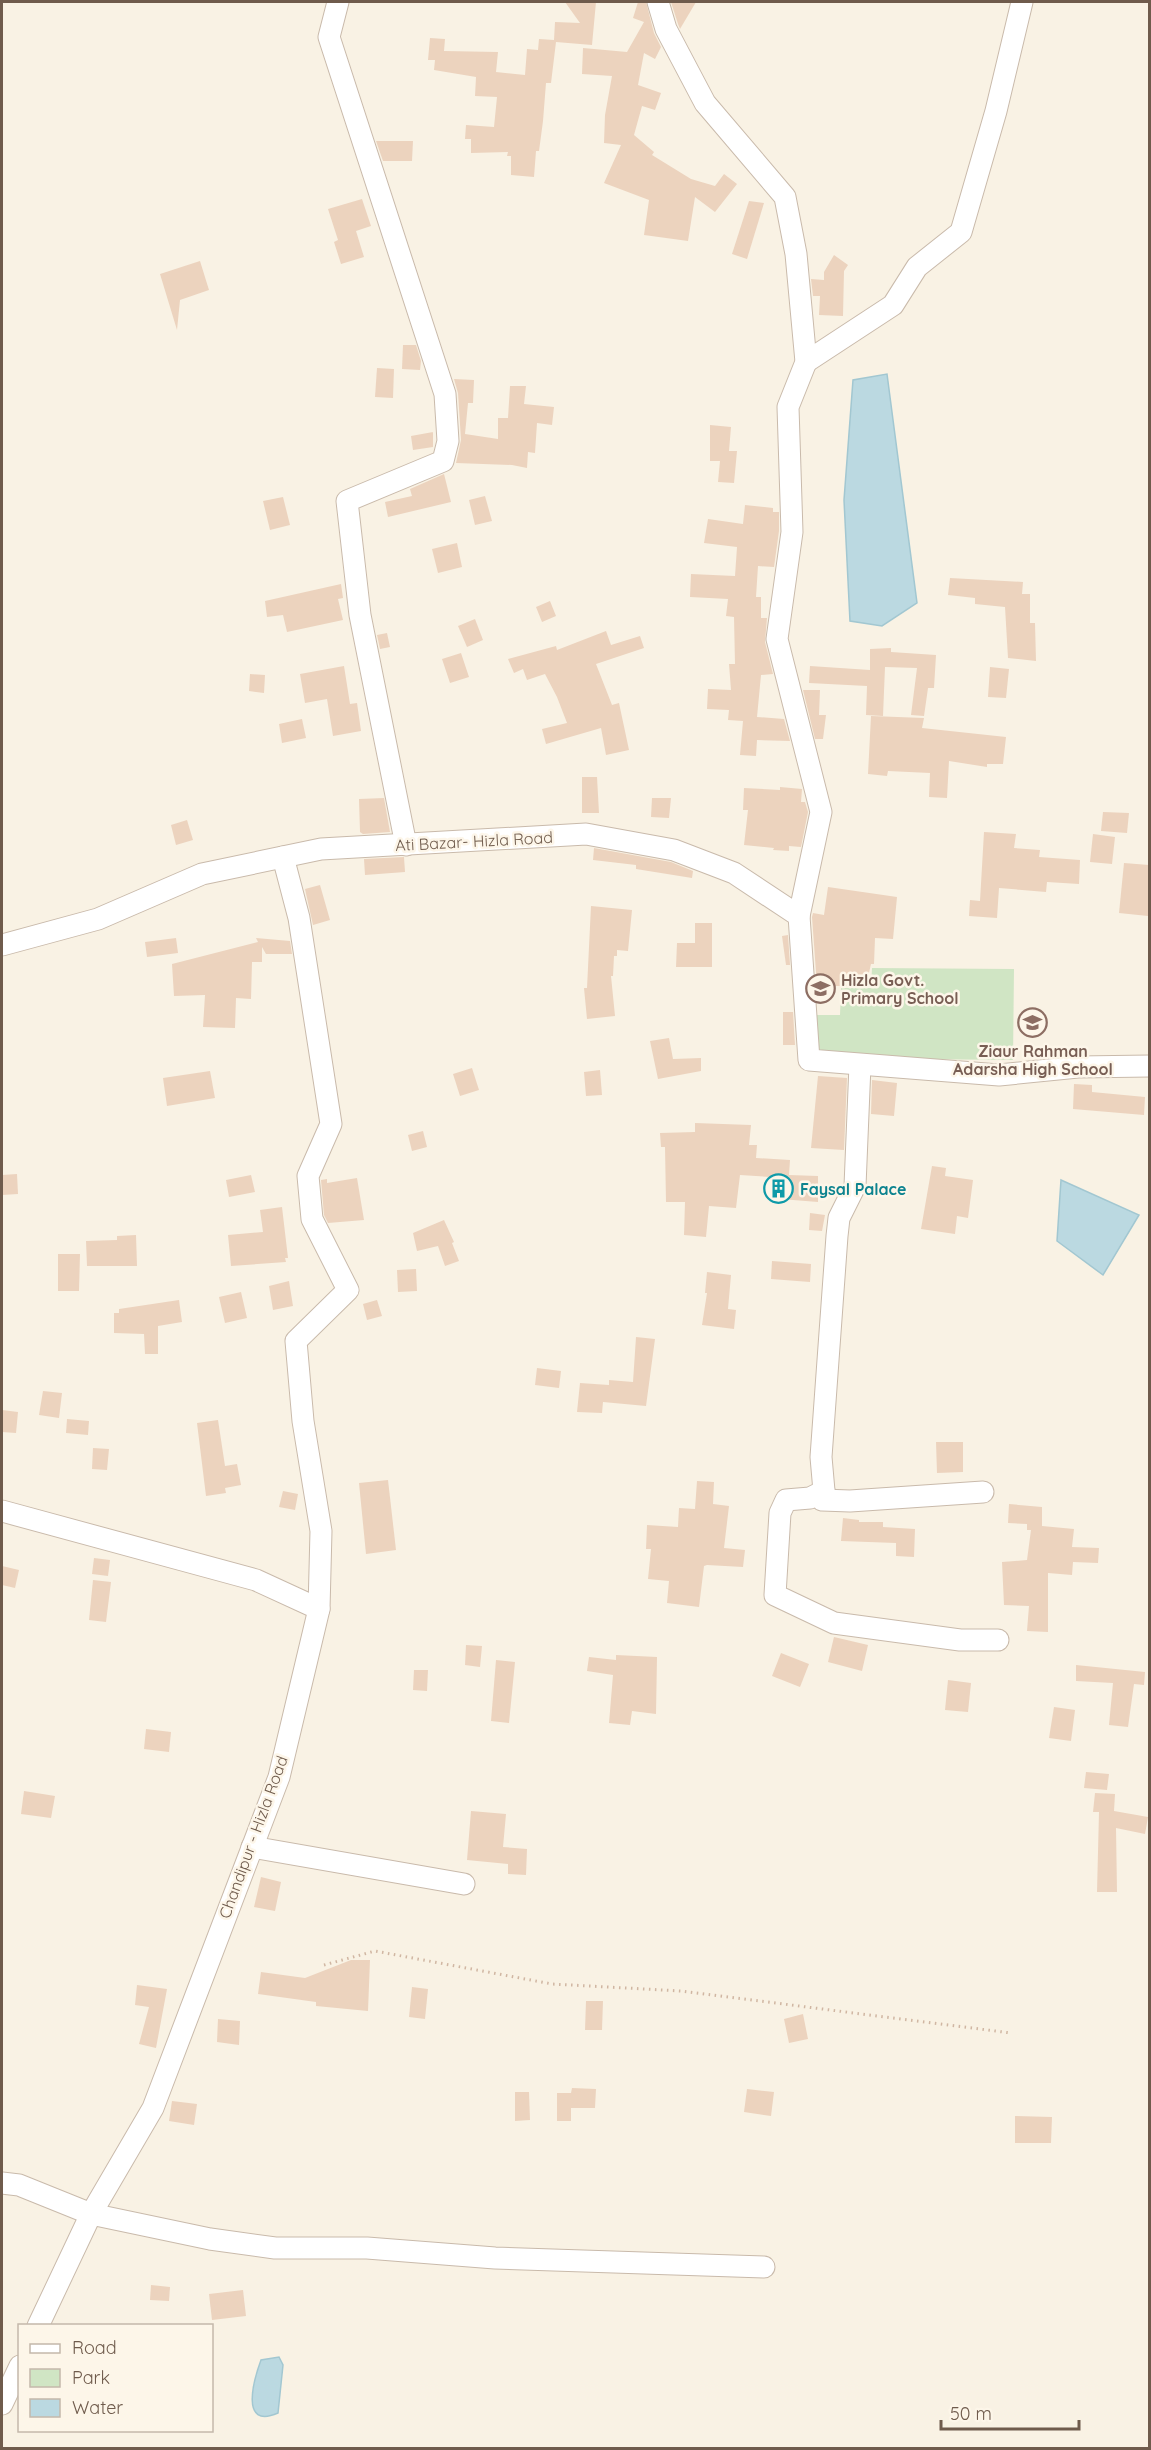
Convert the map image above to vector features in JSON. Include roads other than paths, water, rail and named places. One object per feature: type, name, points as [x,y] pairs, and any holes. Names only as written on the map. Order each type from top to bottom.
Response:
[{"type":"street","points":[[338,2],[329,37],[445,394],[448,441],[443,460],[347,501],[360,615],[406,845]]},
{"type":"street","points":[[658,2],[666,29],[705,103],[785,197],[796,254],[806,362],[789,407],[792,532],[777,639],[821,812],[799,916],[809,1060],[999,1075],[1078,1067],[1149,1066]]},
{"type":"street","points":[[806,362],[893,305],[917,267],[961,232],[996,111],[1022,2]]},
{"type":"street","name":"Ati Bazar- Hizla Road","points":[[2,945],[98,920],[202,874],[321,849],[586,834],[674,850],[734,873],[799,916]]},
{"type":"street","name":"Chandipur - Hizla Road","points":[[38,2324],[91,2214],[153,2108],[279,1777],[319,1609],[321,1531],[303,1421],[296,1341],[348,1290],[312,1220],[308,1176],[331,1124],[299,918],[283,857]]},
{"type":"street","points":[[861,1065],[855,1186],[839,1218],[837,1236],[821,1457],[824,1491],[822,1500],[850,1501],[984,1492]]},
{"type":"street","points":[[824,1491],[810,1497],[786,1500],[780,1514],[775,1595],[834,1623],[960,1640],[998,1640]]},
{"type":"street","points":[[2,1511],[256,1580],[319,1609]]},
{"type":"street","points":[[252,1847],[464,1884]]},
{"type":"street","points":[[2,2183],[19,2185],[91,2214],[210,2240],[275,2248],[367,2248],[495,2258],[764,2267]]},
{"type":"street","points":[[2,2404],[18,2370]]},
{"type":"water","points":[[887,374],[917,603],[882,626],[850,621],[844,500],[853,380]]},
{"type":"water","points":[[1061,1180],[1139,1215],[1103,1275],[1057,1241]]},
{"type":"water","points":[[279,2357],[283,2365],[278,2413],[258,2415],[252,2400],[261,2360]]},
{"type":"place","name":"Hizla Govt. Primary School","points":[[820,989]]},
{"type":"place","name":"Ziaur Rahman Adarsha High School","points":[[1033,1023]]},
{"type":"place","name":"Faysal Palace","points":[[779,1189]]}]
